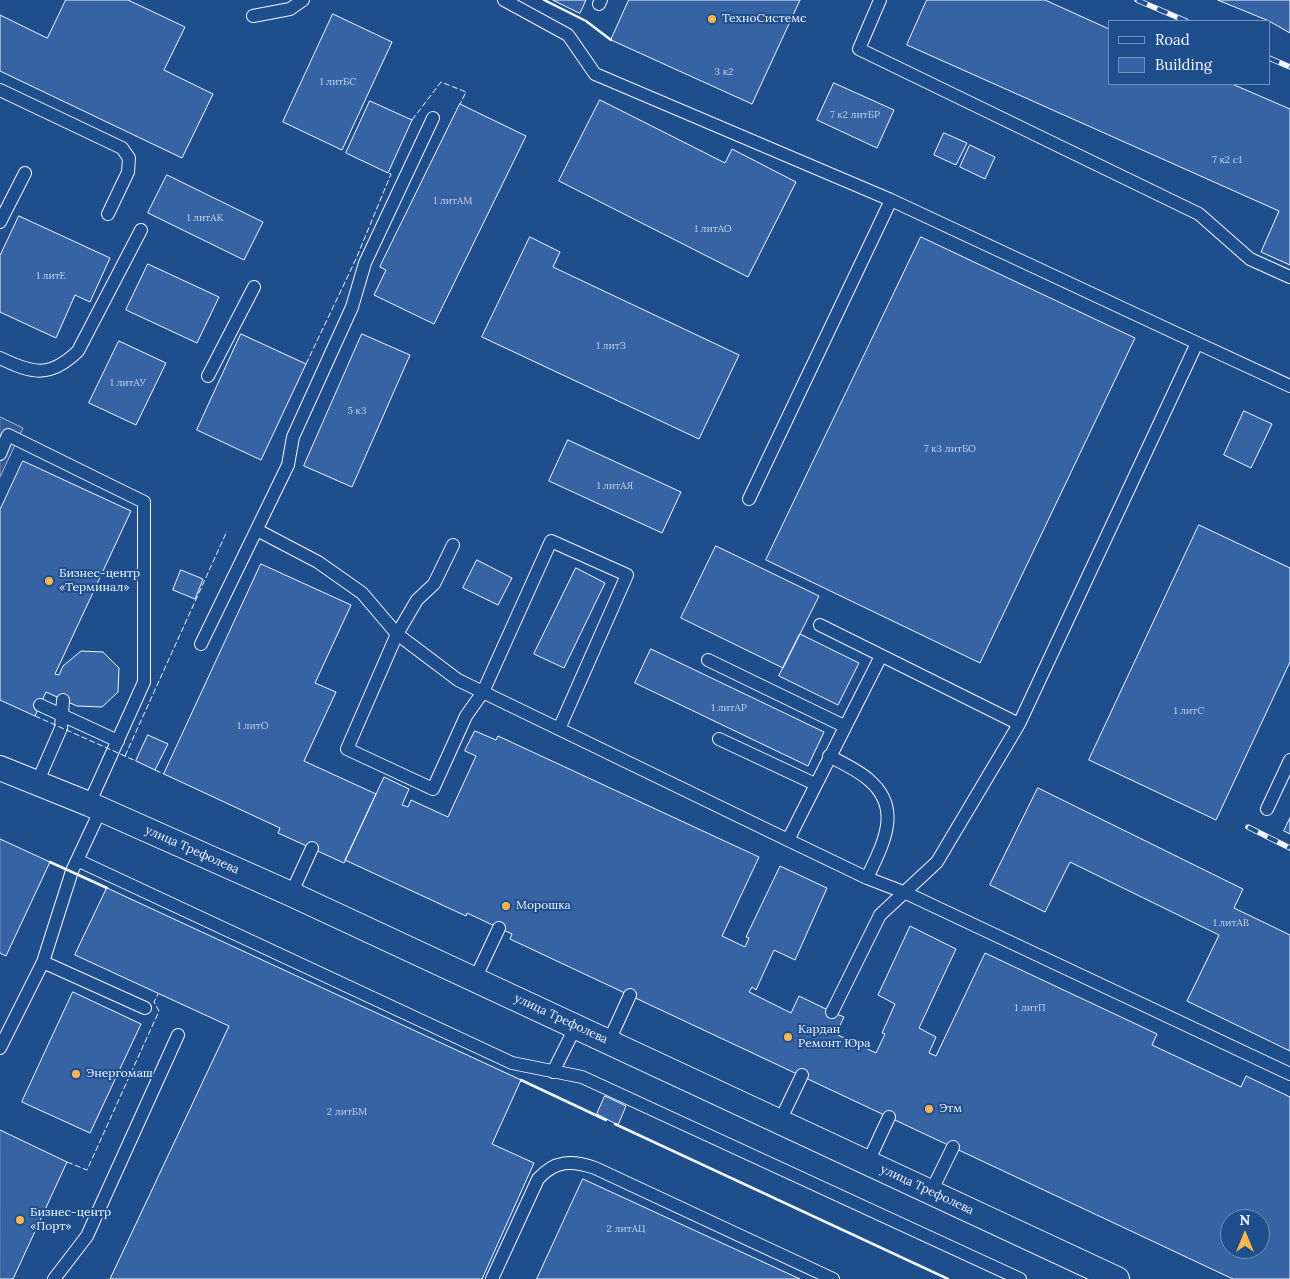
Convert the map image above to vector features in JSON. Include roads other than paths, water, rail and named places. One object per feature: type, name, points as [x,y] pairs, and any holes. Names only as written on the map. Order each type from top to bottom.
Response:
[{"type":"street","name":"улица Трефолева","points":[[0,768],[95,806],[291,894],[1117,1279]]},
{"type":"lane","points":[[253,16],[290,9],[303,0]]},
{"type":"lane","points":[[504,0],[568,35],[595,74],[891,200],[1290,386]]},
{"type":"lane","points":[[880,0],[859,50],[1198,214],[1250,259],[1290,277]]},
{"type":"lane","points":[[0,90],[122,148],[129,158],[128,172],[108,214]]},
{"type":"lane","points":[[201,644],[288,465],[293,437],[352,307],[365,263],[434,118]]},
{"type":"lane","points":[[0,222],[25,172]]},
{"type":"lane","points":[[749,498],[891,200]]},
{"type":"lane","points":[[0,358],[23,369],[45,372],[64,364],[78,351],[141,230]]},
{"type":"lane","points":[[208,376],[254,287]]},
{"type":"lane","points":[[832,1012],[880,915],[906,893],[937,862],[1019,724],[1197,343]]},
{"type":"lane","points":[[0,454],[8,436],[144,502],[144,682],[118,741],[43,962],[0,1048]]},
{"type":"lane","points":[[257,530],[318,562],[362,592],[397,634],[458,680],[867,878],[906,893],[1290,1074]]},
{"type":"lane","points":[[453,545],[434,584],[417,600],[397,634],[347,749],[434,789],[466,716],[483,692],[551,541],[627,575],[559,729]]},
{"type":"lane","points":[[820,625],[1019,724]]},
{"type":"lane","points":[[788,840],[881,656]]},
{"type":"lane","points":[[708,660],[844,726]]},
{"type":"lane","points":[[37,783],[60,728],[63,700]]},
{"type":"lane","points":[[40,705],[118,741]]},
{"type":"lane","points":[[718,739],[816,784]]},
{"type":"lane","points":[[829,756],[868,779],[884,796],[888,820],[882,845],[867,878]]},
{"type":"lane","points":[[1267,809],[1290,760]]},
{"type":"lane","points":[[291,894],[312,848]]},
{"type":"lane","points":[[77,860],[512,1063],[582,1077],[1020,1279]]},
{"type":"lane","points":[[475,979],[499,928]]},
{"type":"lane","points":[[43,962],[145,1008]]},
{"type":"lane","points":[[609,1041],[630,995]]},
{"type":"lane","points":[[552,1072],[576,1026]]},
{"type":"lane","points":[[54,1279],[87,1236],[178,1035]]},
{"type":"lane","points":[[780,1121],[802,1075]]},
{"type":"lane","points":[[868,1162],[889,1117]]},
{"type":"lane","points":[[931,1192],[953,1147]]},
{"type":"lane","points":[[492,1279],[538,1179],[548,1168],[562,1162],[577,1162],[595,1168],[833,1279]]},
{"type":"railway","points":[[1137,0],[1184,20]]},
{"type":"railway","points":[[1270,58],[1290,67]]},
{"type":"railway","points":[[1248,827],[1290,848]]},
{"type":"place","name":"ТехноСистемс","points":[[712,19]]},
{"type":"place","name":"Бизнес-центр «Терминал»","points":[[49,581]]},
{"type":"place","name":"Морошка","points":[[506,906]]},
{"type":"place","name":"Кардан Ремонт Юра","points":[[788,1037]]},
{"type":"place","name":"Энергомаш","points":[[76,1074]]},
{"type":"place","name":"Этм","points":[[929,1109]]},
{"type":"place","name":"Бизнес-центр «Порт»","points":[[20,1220]]}]
